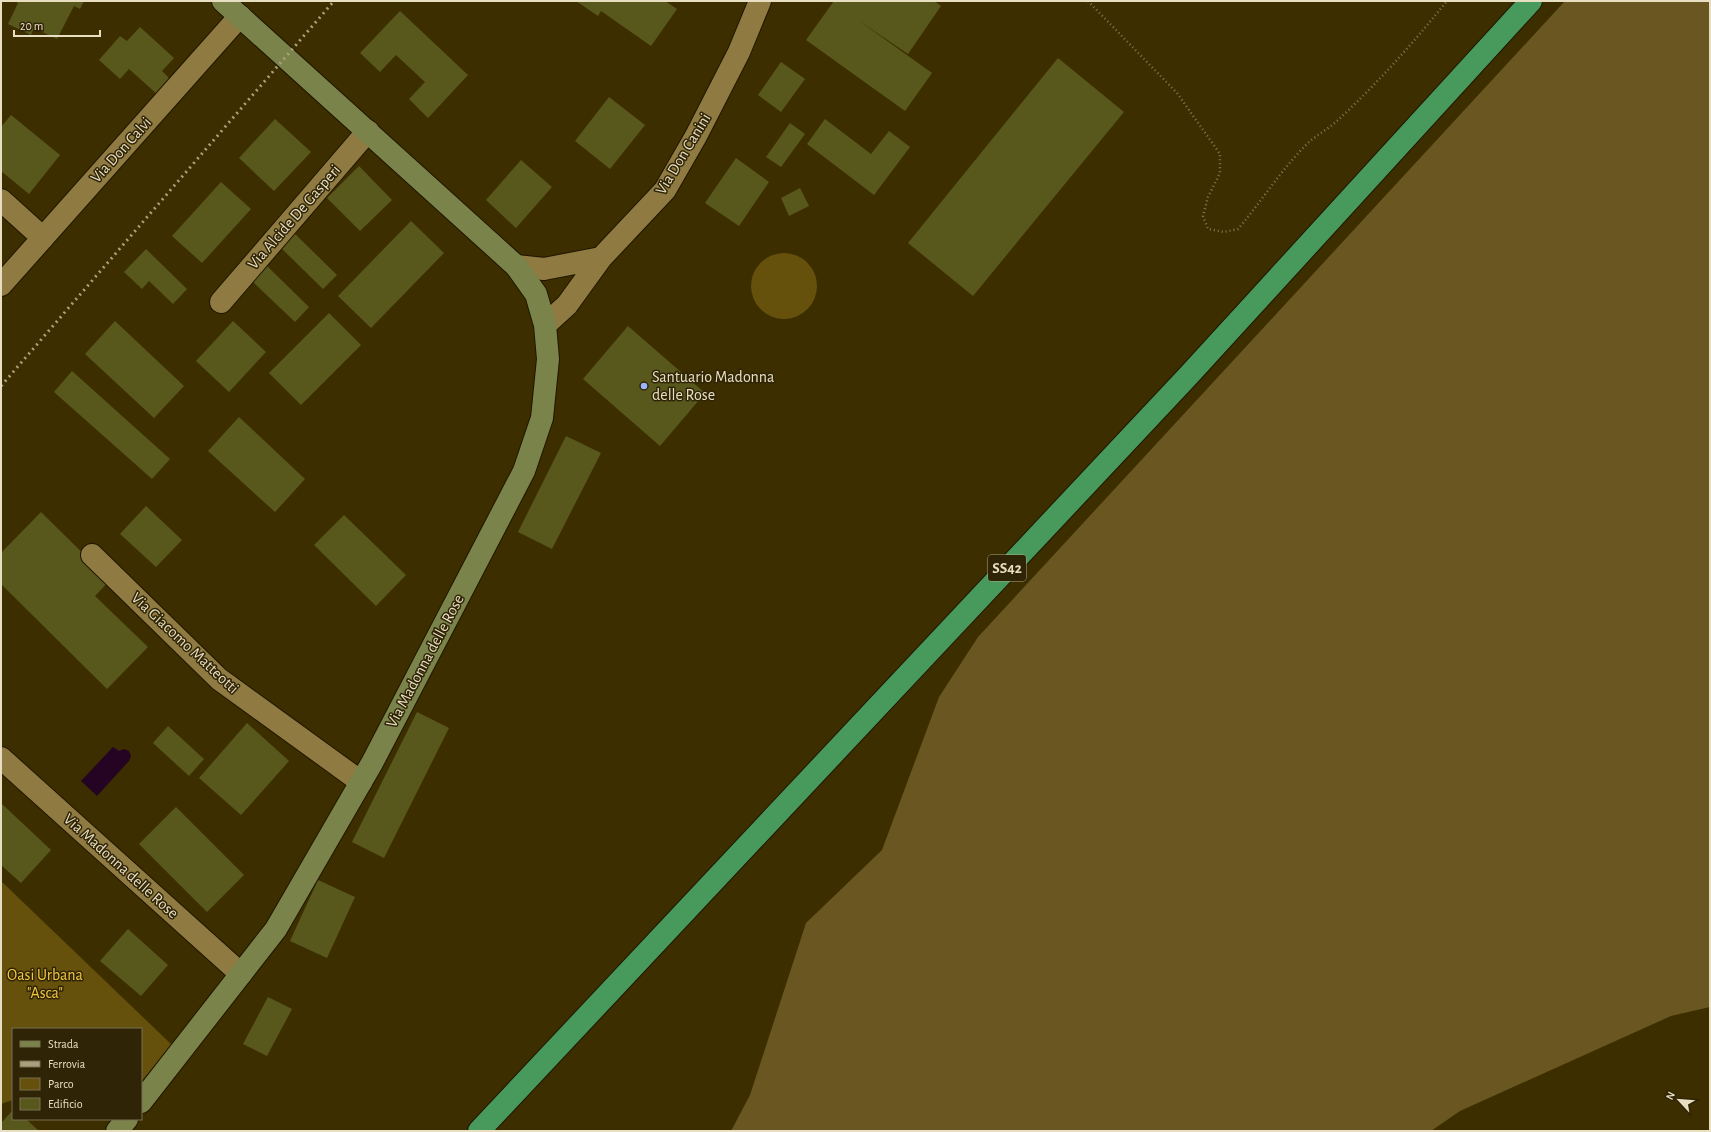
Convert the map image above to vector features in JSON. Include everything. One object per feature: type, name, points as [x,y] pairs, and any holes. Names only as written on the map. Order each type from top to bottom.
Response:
[{"type":"highway","name":"SS42","points":[[479,1131],[1194,369],[1531,1]]},
{"type":"street","name":"Via Madonna delle Rose","points":[[142,1101],[276,929],[361,782],[524,471],[542,418],[548,359],[546,325],[536,294],[516,266],[223,1]]},
{"type":"street","name":"Via Don Canini","points":[[546,325],[567,305],[601,258],[665,190],[696,136],[739,52],[760,1]]},
{"type":"street","name":"Via Don Calvi","points":[[1,285],[240,16]]},
{"type":"street","name":"Via Alcide De Gasperi","points":[[220,302],[368,131]]},
{"type":"street","points":[[1,200],[43,238]]},
{"type":"street","points":[[516,266],[544,269],[601,258]]},
{"type":"street","name":"Via Giacomo Matteotti","points":[[92,554],[219,679],[361,782]]},
{"type":"street","name":"Via Madonna delle Rose","points":[[1,758],[241,974]]},
{"type":"street","points":[[117,1131],[126,1120]]},
{"type":"path","points":[[1088,1],[1177,92],[1220,154],[1220,173],[1208,197],[1203,216],[1208,229],[1224,232],[1238,229],[1284,170],[1310,142],[1338,121],[1411,45],[1447,1]]},
{"type":"green space","points":[[778,253],[790,253],[802,258],[812,268],[817,280],[815,299],[802,314],[790,319],[778,319],[766,314],[756,304],[751,292],[751,280],[756,268],[766,258]]},
{"type":"green space","name":"Oasi Urbana \"Asca\"","points":[[1,881],[172,1045],[142,1081],[142,1028],[12,1028],[12,1100],[1,1104]]},
{"type":"shaded area","points":[[1565,1],[1710,1],[1710,1007],[1671,1016],[1460,1111],[1431,1131],[731,1131],[750,1095],[806,923],[882,850],[939,697],[978,637]]},
{"type":"shaded area","points":[[113,747],[119,751],[124,749],[129,751],[131,756],[129,761],[97,796],[81,781]]},
{"type":"building","points":[[14,1],[84,1],[80,9],[74,6],[57,39],[34,28],[31,35],[8,24],[18,3]]},
{"type":"building","points":[[576,1],[665,1],[677,9],[651,46],[601,11],[598,16]]},
{"type":"building","points":[[834,1],[934,1],[941,6],[908,54],[858,20],[932,73],[905,111],[806,40]]},
{"type":"building","points":[[400,11],[468,75],[428,118],[409,99],[425,82],[396,55],[380,72],[360,53]]},
{"type":"building","points":[[140,27],[174,58],[162,71],[171,80],[158,95],[129,69],[120,79],[99,60],[120,36],[127,41]]},
{"type":"building","points":[[1058,58],[1124,112],[973,296],[908,243]]},
{"type":"building","points":[[781,62],[805,79],[781,112],[758,95]]},
{"type":"building","points":[[609,97],[645,125],[610,169],[575,141]]},
{"type":"building","points":[[11,115],[60,155],[29,194],[1,171],[1,127]]},
{"type":"building","points":[[275,119],[311,152],[274,191],[239,158]]},
{"type":"building","points":[[825,119],[871,154],[889,131],[910,147],[874,195],[807,144]]},
{"type":"building","points":[[790,123],[805,134],[781,167],[766,157]]},
{"type":"building","points":[[736,158],[769,182],[739,226],[705,203]]},
{"type":"building","points":[[521,160],[552,187],[516,228],[486,200]]},
{"type":"building","points":[[359,166],[392,200],[360,231],[327,198]]},
{"type":"building","points":[[221,182],[251,209],[202,263],[172,236]]},
{"type":"building","points":[[800,188],[809,206],[789,216],[781,198]]},
{"type":"building","points":[[411,221],[444,253],[371,328],[338,296]]},
{"type":"building","points":[[293,232],[337,275],[323,289],[279,246]]},
{"type":"building","points":[[146,249],[187,289],[173,304],[149,281],[142,289],[124,272]]},
{"type":"building","points":[[266,265],[309,307],[295,322],[252,281]]},
{"type":"building","points":[[329,313],[361,345],[301,405],[269,373]]},
{"type":"building","points":[[115,321],[184,386],[154,418],[85,354]]},
{"type":"building","points":[[233,321],[266,352],[229,392],[196,361]]},
{"type":"building","name":"Santuario Madonna delle Rose","points":[[628,326],[705,393],[660,446],[583,379]]},
{"type":"building","points":[[72,371],[170,459],[152,479],[54,392]]},
{"type":"building","points":[[239,417],[305,479],[275,512],[208,451]]},
{"type":"building","points":[[566,436],[601,453],[552,549],[518,532]]},
{"type":"building","points":[[146,506],[182,540],[156,567],[120,534]]},
{"type":"building","points":[[41,512],[110,580],[95,596],[148,647],[107,689],[1,584],[1,553]]},
{"type":"building","points":[[344,515],[406,575],[376,606],[314,545]]},
{"type":"building","points":[[417,712],[449,728],[384,858],[352,842]]},
{"type":"building","points":[[247,723],[289,761],[241,815],[199,778]]},
{"type":"building","points":[[168,726],[204,759],[189,776],[153,743]]},
{"type":"building","points":[[1,803],[51,850],[21,883],[1,865]]},
{"type":"building","points":[[176,807],[244,875],[207,912],[139,844]]},
{"type":"building","points":[[318,880],[355,897],[327,958],[290,941]]},
{"type":"building","points":[[128,929],[168,965],[141,996],[100,961]]},
{"type":"building","points":[[268,997],[292,1009],[267,1056],[243,1044]]},
{"type":"building","points":[[12,1111],[12,1120],[27,1120],[39,1131],[1,1131],[1,1123]]},
{"type":"railway","points":[[1,386],[334,1]]},
{"type":"place","name":"Santuario Madonna delle Rose","points":[[644,386]]}]
